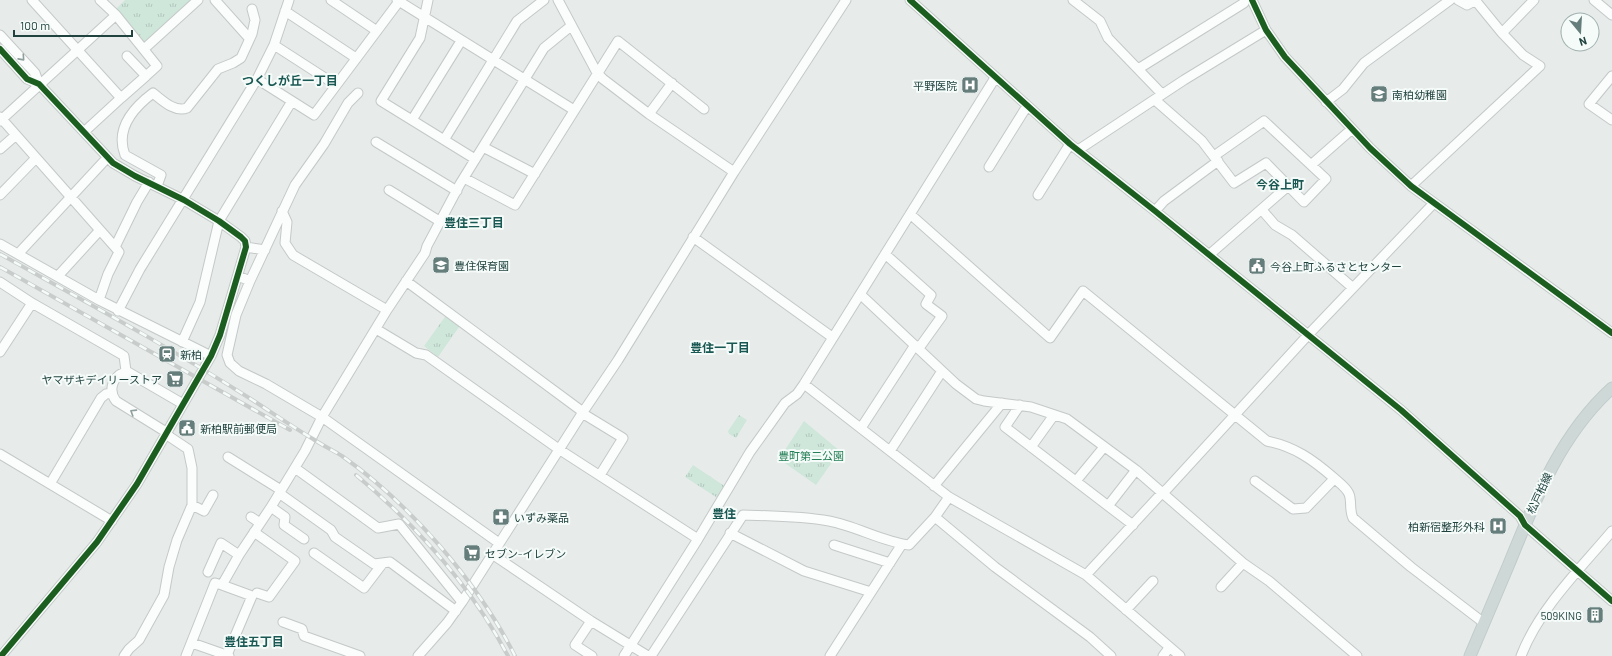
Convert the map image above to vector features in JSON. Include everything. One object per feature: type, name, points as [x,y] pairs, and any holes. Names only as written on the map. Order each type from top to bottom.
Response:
[{"type":"main road","name":"松戸柏線","points":[[1470,656],[1548,474],[1565,444],[1591,407],[1612,388]]},
{"type":"street","points":[[32,0],[121,98]]},
{"type":"street","points":[[84,132],[157,66],[116,15],[100,0]]},
{"type":"street","points":[[144,49],[198,0]]},
{"type":"street","points":[[215,0],[250,38]]},
{"type":"street","points":[[118,311],[140,269],[184,200],[226,128],[257,79],[274,45],[289,0]]},
{"type":"street","points":[[331,0],[377,31]]},
{"type":"street","points":[[257,79],[314,115],[399,0],[424,18],[574,110]]},
{"type":"street","points":[[428,0],[420,38],[381,101],[475,159]]},
{"type":"street","points":[[444,140],[519,18],[544,0]]},
{"type":"street","points":[[558,0],[597,73],[610,86],[734,172]]},
{"type":"street","points":[[418,656],[462,602],[583,412],[618,360],[734,172],[846,0]]},
{"type":"street","points":[[910,0],[995,78],[1074,147],[1401,410],[1520,516],[1525,525],[1612,601]]},
{"type":"street","points":[[1073,0],[1100,21],[1108,38],[1162,94]]},
{"type":"street","points":[[1326,102],[1343,90],[1364,63],[1450,0]]},
{"type":"street","points":[[1411,186],[1540,66],[1523,56],[1502,33],[1476,0],[1467,5],[1458,0]]},
{"type":"street","points":[[1502,33],[1534,0]]},
{"type":"street","points":[[1594,0],[1612,15]]},
{"type":"street","points":[[1138,69],[1250,1],[1259,14],[1266,30],[1285,57],[1370,148],[1411,186],[1612,333]]},
{"type":"street","points":[[115,247],[137,202],[161,175],[125,155],[121,145],[121,140],[131,114],[138,105],[153,93],[171,106],[183,110],[187,108],[218,69],[241,58],[252,34],[255,20],[252,9]]},
{"type":"street","points":[[285,11],[356,58]]},
{"type":"street","points":[[99,300],[108,274],[119,252],[1,119],[116,15]]},
{"type":"street","points":[[222,585],[238,555],[280,492],[322,417],[387,310],[426,253],[427,246],[464,178],[544,48],[571,26]]},
{"type":"street","points":[[1038,195],[1074,147],[1155,100],[1162,94],[1266,30]]},
{"type":"street","points":[[0,35],[35,73],[39,84],[107,158],[125,171],[184,200],[219,221],[241,237],[245,241],[246,248],[220,335],[211,356],[137,484],[112,521],[85,556],[1,656]]},
{"type":"street","points":[[412,120],[461,41]]},
{"type":"street","points":[[464,178],[515,205],[618,41],[704,109]]},
{"type":"street","points":[[274,45],[336,85]]},
{"type":"street","points":[[0,49],[27,79],[39,84]]},
{"type":"street","points":[[127,56],[146,76]]},
{"type":"street","points":[[1612,76],[1588,104],[1612,120]]},
{"type":"street","points":[[624,656],[698,539],[750,452],[784,403],[797,394],[804,384],[995,78]]},
{"type":"street","points":[[649,114],[672,83]]},
{"type":"street","points":[[358,93],[348,103],[324,144],[295,184],[282,211],[236,315],[227,354],[230,364],[239,371],[266,384],[322,417],[499,543]]},
{"type":"street","points":[[1155,100],[1202,142],[1216,159],[1234,184],[1266,162],[1304,202],[1326,179],[1264,121],[1216,159],[1164,201],[1155,211]]},
{"type":"street","points":[[182,342],[200,302],[219,221],[292,101]]},
{"type":"street","points":[[989,167],[1027,106]]},
{"type":"street","points":[[1312,165],[1352,129]]},
{"type":"street","points":[[0,149],[16,135]]},
{"type":"street","points":[[376,142],[457,191]]},
{"type":"street","points":[[483,147],[535,174]]},
{"type":"street","points":[[0,195],[36,158]]},
{"type":"street","points":[[18,254],[107,158]]},
{"type":"street","points":[[1209,255],[1288,186]]},
{"type":"street","points":[[389,190],[441,222]]},
{"type":"street","points":[[1086,575],[1162,492],[1168,489],[1308,335],[1434,203]]},
{"type":"street","points":[[1262,210],[1275,225],[1292,235],[1353,288]]},
{"type":"street","points":[[282,211],[286,222],[285,244],[288,250],[387,310]]},
{"type":"street","points":[[910,214],[1050,338],[1083,291],[1267,440],[1285,445],[1298,451],[1334,478],[1349,494],[1351,514],[1353,518],[1411,567],[1484,623]]},
{"type":"street","points":[[58,276],[100,230]]},
{"type":"street","points":[[693,237],[832,337]]},
{"type":"street","points":[[0,244],[118,311],[211,356]]},
{"type":"street","points":[[246,248],[265,250]]},
{"type":"street","points":[[861,428],[917,347],[942,316],[926,304],[931,295],[885,254]]},
{"type":"street","points":[[238,276],[250,281]]},
{"type":"street","points":[[406,281],[583,412],[623,438],[600,476]]},
{"type":"street","points":[[0,282],[32,303],[124,356],[126,372]]},
{"type":"street","points":[[860,294],[965,392],[976,399],[1031,407],[1067,419],[1136,470],[1243,563],[1269,581],[1357,656]]},
{"type":"street","points":[[0,352],[32,303]]},
{"type":"street","points":[[376,329],[416,353],[426,355],[560,450],[698,539]]},
{"type":"street","points":[[890,451],[942,371]]},
{"type":"street","points":[[124,656],[128,649],[139,640],[164,596],[169,567],[192,505],[192,468],[188,449],[170,438],[166,432],[116,401],[111,393],[111,387],[119,375],[126,372],[131,372],[183,404]]},
{"type":"street","points":[[804,384],[949,497],[1086,575],[1180,656]]},
{"type":"street","points":[[50,484],[101,398],[106,394],[111,393]]},
{"type":"street","points":[[934,486],[1002,403]]},
{"type":"street","points":[[1020,405],[1005,427],[1133,525]]},
{"type":"street","points":[[1031,447],[1054,415]]},
{"type":"street","points":[[1076,481],[1104,447]]},
{"type":"street","points":[[0,454],[112,521]]},
{"type":"street","points":[[228,457],[280,492],[331,530],[336,537],[374,564],[390,562],[456,611]]},
{"type":"street","points":[[294,468],[378,528],[398,524],[462,602]]},
{"type":"street","points":[[1108,506],[1136,470]]},
{"type":"street","points":[[1255,481],[1292,509],[1306,508],[1334,478]]},
{"type":"street","points":[[192,505],[204,511],[213,495]]},
{"type":"street","points":[[651,656],[743,515],[792,517],[829,521],[909,545],[935,518],[949,497]]},
{"type":"street","points":[[270,507],[285,518],[284,525],[304,540]]},
{"type":"street","points":[[251,517],[260,523]]},
{"type":"street","points":[[935,518],[995,567],[1090,637],[1111,656]]},
{"type":"street","points":[[1520,656],[1534,626],[1612,530]]},
{"type":"street","points":[[254,532],[295,561],[269,597],[257,593]]},
{"type":"street","points":[[730,533],[804,571],[871,592]]},
{"type":"street","points":[[208,572],[221,543],[238,555]]},
{"type":"street","points":[[830,656],[902,544]]},
{"type":"street","points":[[834,545],[890,563]]},
{"type":"street","points":[[314,553],[364,588],[383,563]]},
{"type":"street","points":[[492,554],[591,621],[648,656]]},
{"type":"street","points":[[1221,587],[1243,563]]},
{"type":"street","points":[[1126,610],[1153,581]]},
{"type":"street","points":[[186,656],[215,583],[252,596],[228,656],[192,643]]},
{"type":"street","points":[[591,621],[575,645],[592,656]]},
{"type":"street","points":[[283,622],[302,629],[304,636],[360,656]]},
{"type":"street","points":[[1164,656],[1169,648]]},
{"type":"green space","points":[[125,0],[193,0],[146,43],[142,42],[116,9]]},
{"type":"green space","points":[[447,314],[461,324],[438,357],[424,346]]},
{"type":"green space","points":[[739,415],[747,420],[736,438],[729,434],[728,431]]},
{"type":"green space","name":"豊町第二公園","points":[[804,421],[840,451],[816,485],[779,459]]},
{"type":"green space","points":[[693,465],[726,487],[719,499],[685,477]]},
{"type":"railway","points":[[0,254],[191,362],[342,456],[367,475],[416,520],[440,546],[482,600],[500,628],[515,656]]},
{"type":"railway","points":[[0,267],[290,430]]},
{"type":"railway","points":[[356,475],[400,515],[441,558],[477,605],[508,656]]},
{"type":"cycle path","points":[[910,0],[1070,144],[1401,410],[1520,516],[1525,525],[1612,601]]},
{"type":"cycle path","points":[[1252,0],[1266,30],[1285,57],[1370,148],[1411,186],[1612,333]]},
{"type":"cycle path","points":[[0,49],[27,79],[39,84],[113,163],[135,176],[184,200],[219,221],[241,237],[245,241],[246,247],[220,335],[211,356],[137,484],[97,542],[1,656]]},
{"type":"place","name":"平野医院","points":[[970,85]]},
{"type":"place","name":"南柏幼稚園","points":[[1379,94]]},
{"type":"place","name":"豊住保育園","points":[[441,265]]},
{"type":"place","name":"今谷上町ふるさとセンター","points":[[1257,266]]},
{"type":"place","name":"新柏","points":[[167,354]]},
{"type":"place","name":"ヤマザキデイリーストア","points":[[175,379]]},
{"type":"place","name":"新柏駅前郵便局","points":[[187,428]]},
{"type":"place","name":"いずみ薬品","points":[[501,517]]},
{"type":"place","name":"柏新宿整形外科","points":[[1498,526]]},
{"type":"place","name":"セブン-イレブン","points":[[472,553]]},
{"type":"place","name":"509KING","points":[[1595,615]]},
{"type":"district","name":"つくしが丘一丁目","points":[[290,80]]},
{"type":"district","name":"今谷上町","points":[[1280,184]]},
{"type":"district","name":"豊住三丁目","points":[[474,222]]},
{"type":"district","name":"豊住一丁目","points":[[720,347]]},
{"type":"district","name":"豊住","points":[[724,513]]},
{"type":"district","name":"豊住五丁目","points":[[254,641]]}]
